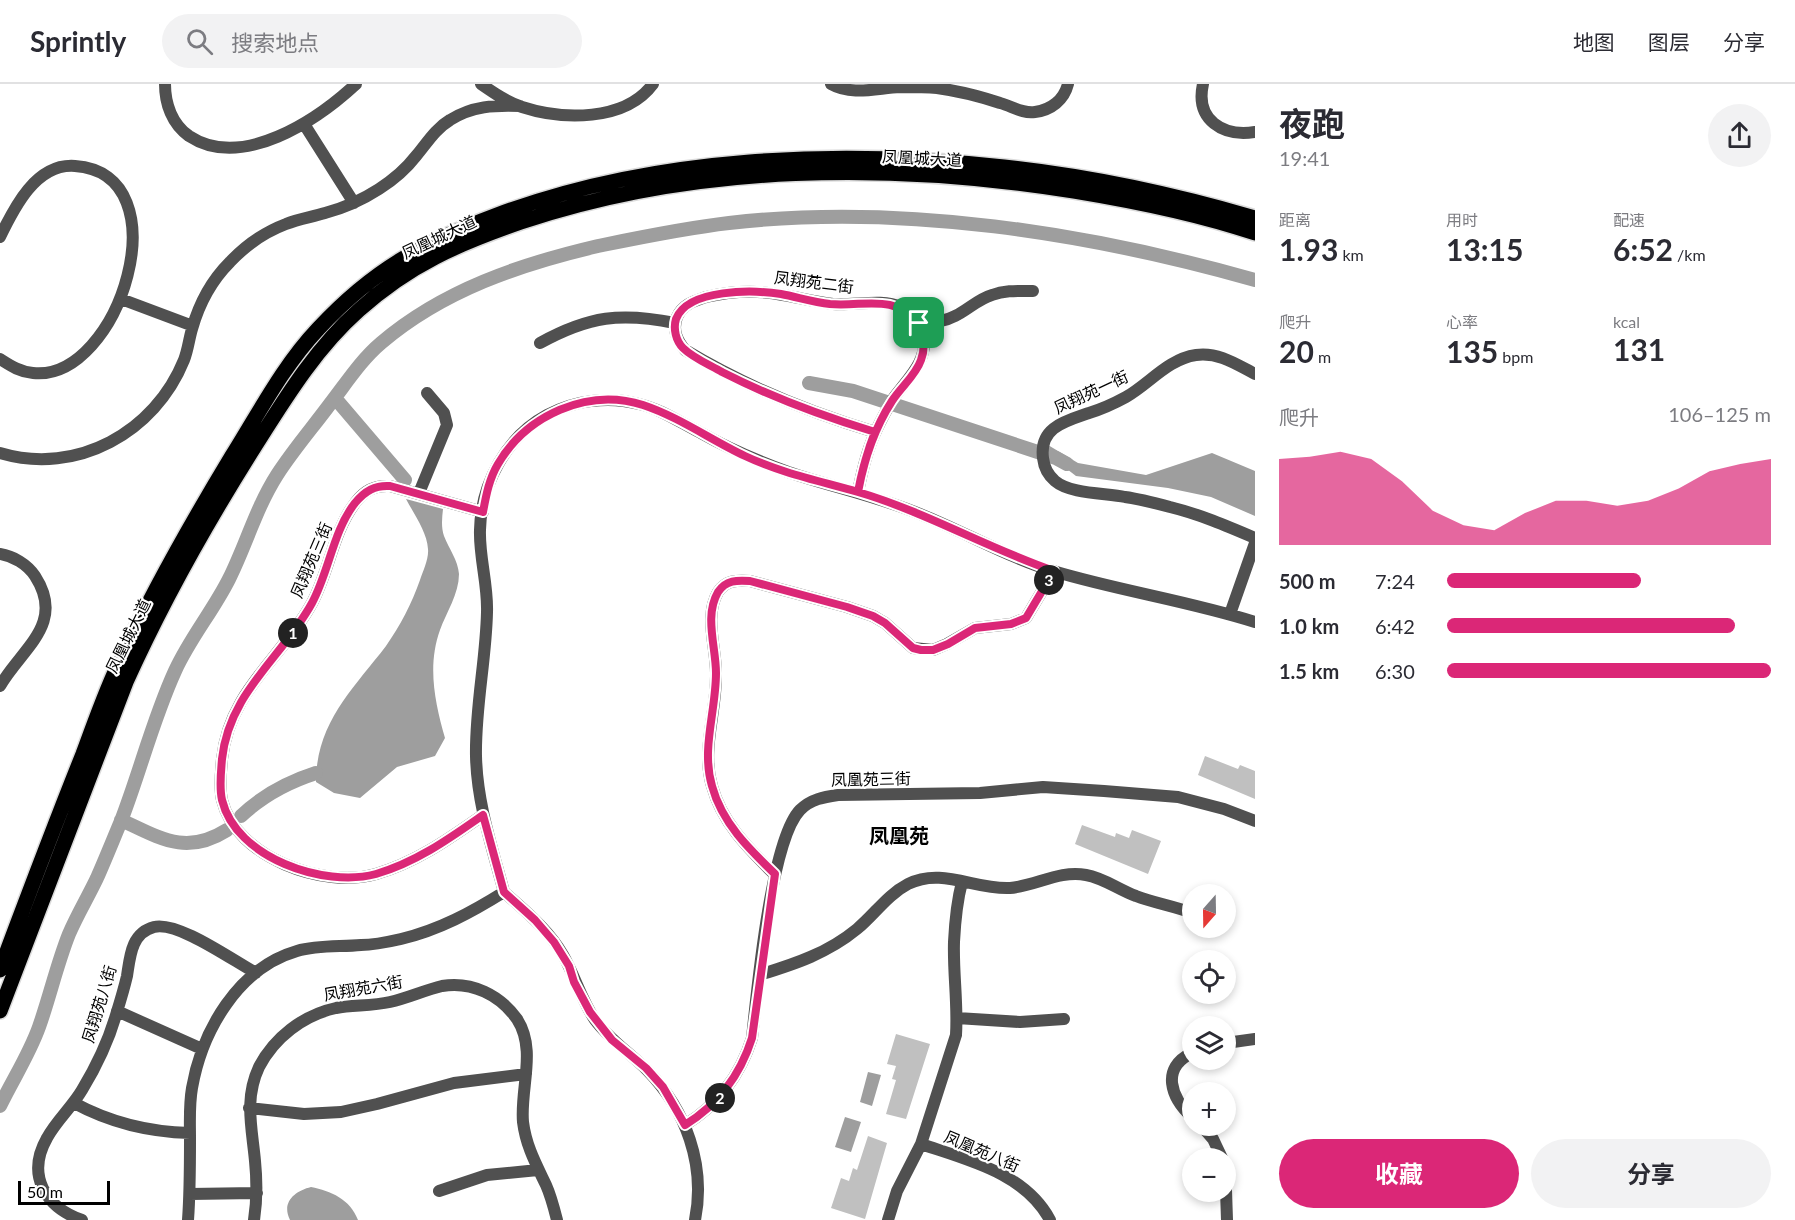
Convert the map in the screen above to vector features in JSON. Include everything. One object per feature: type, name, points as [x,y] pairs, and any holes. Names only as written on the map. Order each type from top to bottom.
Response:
[{"type":"main road","name":"凤凰城大道","points":[[0,970],[119,662],[205,501],[271,393],[315,332],[343,304],[401,259],[438,239],[488,218],[581,188],[686,169],[793,161],[899,160],[1003,167],[1157,192],[1255,218]]},
{"type":"main road","name":"凤凰城大道","points":[[0,1011],[126,682],[144,642],[200,537],[308,364],[358,310],[411,269],[478,237],[550,212],[601,198],[700,182],[823,173],[927,174],[1011,182],[1120,199],[1228,224],[1255,233]]},
{"type":"street","points":[[165,84],[165,97],[171,116],[183,132],[200,143],[219,148],[239,147],[273,138],[304,124],[333,105],[356,84]]},
{"type":"street","points":[[481,84],[496,95],[520,106],[562,115],[616,110],[634,101],[653,84]]},
{"type":"street","points":[[831,84],[850,91],[900,87],[936,88],[972,94],[1006,104],[1019,111],[1033,113],[1047,110],[1058,102],[1067,91],[1068,84]]},
{"type":"street","points":[[1203,84],[1201,93],[1203,106],[1209,119],[1220,128],[1232,133],[1255,132]]},
{"type":"street","points":[[0,453],[13,457],[42,459],[70,457],[98,449],[127,434],[152,412],[171,387],[185,358],[193,326],[203,300],[229,262],[246,247],[286,224],[354,203],[368,196],[395,178],[432,135],[450,120],[472,109],[496,105],[520,106]]},
{"type":"street","points":[[304,124],[354,203]]},
{"type":"street","points":[[0,237],[18,204],[41,177],[55,169],[70,165],[86,166],[114,181],[123,194],[132,231],[132,254],[121,299],[106,328],[70,364],[52,372],[34,373],[16,369],[0,359]]},
{"type":"street","points":[[858,492],[862,471],[875,432],[891,403],[921,361],[924,342],[919,323],[938,322],[957,316],[972,304],[991,295],[1012,290],[1033,291]]},
{"type":"street","name":"凤翔苑二街","points":[[675,323],[678,314],[694,301],[746,292],[782,294],[833,304],[888,303],[911,314],[919,323]]},
{"type":"street","points":[[121,299],[193,326]]},
{"type":"street","points":[[540,343],[565,329],[591,320],[619,316],[647,317],[675,323],[678,343],[685,350],[715,368],[777,398],[875,432]]},
{"type":"street","name":"凤翔苑一街","points":[[1255,374],[1235,362],[1216,355],[1196,355],[1176,361],[1127,396],[1100,409],[1060,422],[1045,440],[1042,454],[1048,474],[1057,483],[1067,488],[1173,507],[1218,522],[1255,538]]},
{"type":"street","points":[[419,493],[447,425],[444,413],[427,393]]},
{"type":"street","points":[[695,1220],[698,1182],[695,1157],[685,1125],[663,1087],[646,1068],[600,1027],[581,998],[562,954],[549,936],[504,892],[483,815],[476,755],[487,610],[480,530],[487,488],[496,466],[510,446],[527,429],[547,415],[569,406],[592,401],[617,400],[640,404],[663,413],[747,457],[920,514],[1018,559],[1054,571],[1255,622]]},
{"type":"street","name":"凤翔苑三街","points":[[483,512],[419,493],[380,486],[364,493],[353,506],[343,526],[312,603],[296,629],[250,685],[237,709],[224,744],[222,757],[222,799],[234,824],[244,837],[262,851],[308,873],[335,878],[374,874],[409,862],[483,815]]},
{"type":"street","points":[[1230,614],[1255,543]]},
{"type":"street","points":[[0,554],[20,561],[32,572],[41,585],[45,601],[45,618],[40,633],[8,672],[0,686]]},
{"type":"street","points":[[775,874],[733,830],[712,787],[708,747],[716,697],[716,670],[712,619],[714,601],[722,587],[728,582],[737,580],[750,581],[847,607],[885,623],[913,648],[933,650],[975,628],[1011,624],[1026,618],[1054,571]]},
{"type":"street","name":"凤凰苑三街","points":[[685,1125],[720,1098],[743,1062],[752,1038],[759,975],[775,874],[787,833],[799,811],[808,802],[821,797],[838,795],[980,793],[1043,788],[1179,797],[1224,809],[1255,821]]},
{"type":"street","points":[[759,975],[826,951],[859,928],[893,893],[918,879],[940,876],[987,887],[1010,888],[1029,885],[1059,875],[1083,874],[1094,876],[1133,895],[1182,910]]},
{"type":"street","name":"凤凰苑八街","points":[[888,1220],[897,1191],[921,1144],[956,1035],[954,941],[962,882]]},
{"type":"street","points":[[188,1220],[191,1091],[202,1050],[224,1008],[255,973],[298,950],[363,945],[402,939],[440,927],[475,910],[504,892]]},
{"type":"street","name":"凤翔苑八街","points":[[82,1220],[56,1207],[46,1195],[40,1180],[38,1165],[41,1149],[48,1135],[74,1103],[100,1057],[117,1011],[135,942],[142,933],[152,927],[169,926],[184,932],[255,973]]},
{"type":"street","name":"凤翔苑六街","points":[[254,1220],[255,1161],[249,1108],[252,1088],[264,1060],[283,1036],[299,1023],[337,1008],[391,1002],[442,986],[460,985],[478,988],[494,996],[508,1007],[519,1022],[528,1056],[526,1074]]},
{"type":"street","points":[[117,1011],[202,1050]]},
{"type":"street","points":[[957,1018],[1020,1022],[1064,1019]]},
{"type":"street","points":[[1236,1042],[1255,1039]]},
{"type":"street","points":[[1182,1059],[1176,1066],[1172,1085],[1176,1099],[1182,1106]]},
{"type":"street","points":[[249,1108],[304,1114],[341,1112],[454,1083],[526,1074],[523,1098],[523,1123],[526,1139],[546,1185],[557,1220]]},
{"type":"street","points":[[74,1103],[102,1117],[132,1127],[150,1131],[190,1133]]},
{"type":"street","name":"凤凰苑八街","points":[[921,1144],[1003,1175],[1028,1191],[1050,1220]]},
{"type":"street","points":[[439,1191],[487,1175],[538,1170]]},
{"type":"street","points":[[190,1194],[256,1193]]},
{"type":"street","points":[[1226,1202],[1227,1220]]},
{"type":"shaded area","points":[[1048,445],[1078,463],[1146,475],[1212,453],[1255,471],[1255,516],[1211,497],[1168,488],[1076,476],[1050,456]]},
{"type":"shaded area","points":[[406,499],[443,509],[443,533],[459,574],[457,589],[440,630],[434,657],[434,684],[445,738],[435,756],[397,767],[360,798],[334,793],[316,782],[322,742],[329,724],[349,692],[386,646],[401,622],[427,561],[428,549],[425,536]]},
{"type":"shaded area","points":[[868,1072],[881,1075],[872,1106],[860,1102]]},
{"type":"shaded area","points":[[845,1117],[861,1122],[851,1152],[835,1147]]},
{"type":"shaded area","points":[[311,1187],[326,1191],[345,1201],[358,1220],[290,1220],[287,1208],[291,1198]]},
{"type":"building","points":[[1205,756],[1238,769],[1240,765],[1255,771],[1255,799],[1198,775]]},
{"type":"building","points":[[1082,825],[1115,837],[1116,833],[1129,838],[1132,830],[1161,841],[1148,874],[1075,844]]},
{"type":"building","points":[[896,1034],[930,1044],[906,1119],[886,1114],[896,1080],[892,1079],[896,1066],[887,1064]]},
{"type":"building","points":[[868,1136],[887,1143],[865,1219],[831,1208],[841,1178],[849,1181],[853,1168],[857,1170]]},
{"type":"waterway","points":[[0,1106],[35,1037],[69,934],[97,878],[121,821],[175,671],[229,579],[257,513],[277,475],[361,364],[381,343],[405,324],[430,308],[484,281],[569,253],[696,227],[794,218],[860,217],[994,226],[1127,248],[1255,280]]},
{"type":"waterway","points":[[809,383],[853,391],[1056,458],[1067,464]]},
{"type":"waterway","points":[[335,398],[405,480]]},
{"type":"waterway","points":[[241,816],[276,790],[316,773]]},
{"type":"waterway","points":[[121,820],[173,842],[199,842],[227,830]]},
{"type":"district","name":"凤凰苑","points":[[899,836]]},
{"type":"route","points":[[919,323],[911,314],[888,303],[833,304],[782,294],[746,292],[728,293],[694,301],[678,314],[675,323],[678,343],[685,350],[715,368],[809,411],[875,432],[867,451],[862,471],[858,492],[920,514],[1018,559],[1054,571],[1026,618],[1011,624],[975,628],[933,650],[913,648],[885,623],[873,616],[750,581],[728,582],[717,593],[712,619],[716,697],[708,747],[712,787],[733,830],[775,874],[759,975],[752,1038],[743,1062],[729,1086],[720,1098],[698,1117],[685,1125],[663,1087],[646,1068],[600,1027],[581,998],[569,966],[554,942],[535,920],[504,892],[483,815],[409,862],[374,874],[345,878],[308,873],[276,860],[244,837],[234,824],[222,799],[221,776],[224,744],[237,709],[250,685],[296,629],[312,603],[348,516],[364,493],[380,486],[390,486],[483,512],[487,488],[496,466],[510,446],[527,429],[547,415],[569,406],[592,401],[617,400],[640,404],[663,413],[747,457],[858,492],[867,451],[875,432],[892,400],[921,361],[924,348],[919,323]]}]
